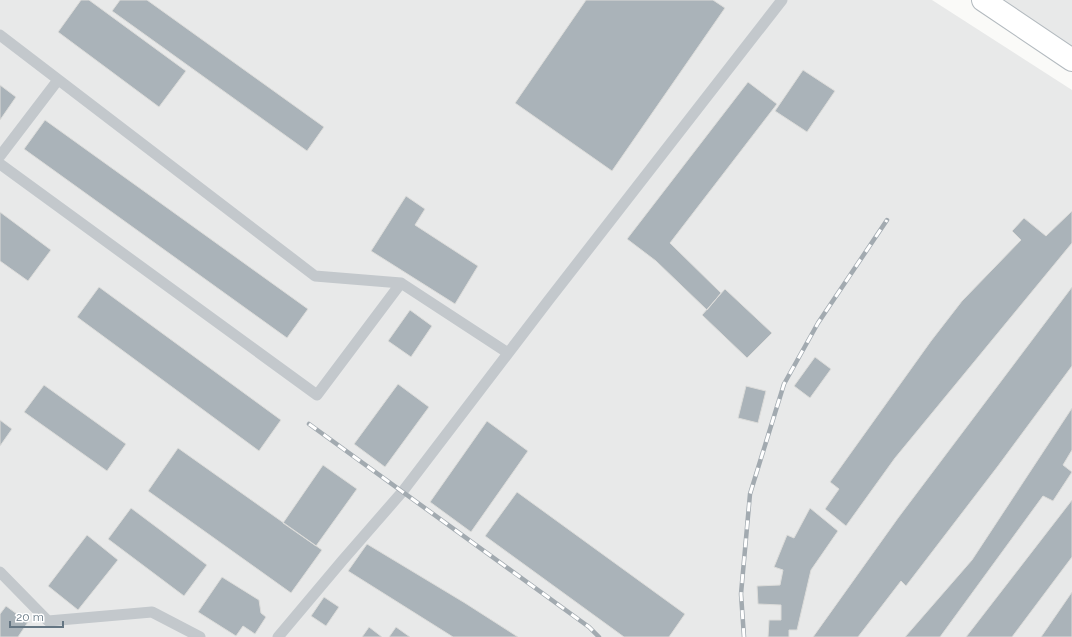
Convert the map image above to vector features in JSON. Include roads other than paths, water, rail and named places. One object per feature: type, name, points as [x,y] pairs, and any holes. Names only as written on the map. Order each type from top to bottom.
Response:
[{"type":"main road","points":[[983,0],[1072,60]]},
{"type":"lane","points":[[278,637],[403,491],[508,353],[782,0]]},
{"type":"lane","points":[[0,35],[315,276],[401,283],[508,353]]},
{"type":"lane","points":[[0,156],[58,80]]},
{"type":"lane","points":[[0,164],[317,395],[401,283]]},
{"type":"lane","points":[[0,572],[48,621],[152,612],[200,637]]},
{"type":"railway","points":[[744,637],[741,594],[750,494],[784,384],[818,323],[887,220]]},
{"type":"railway","points":[[309,424],[589,627],[599,637]]}]
